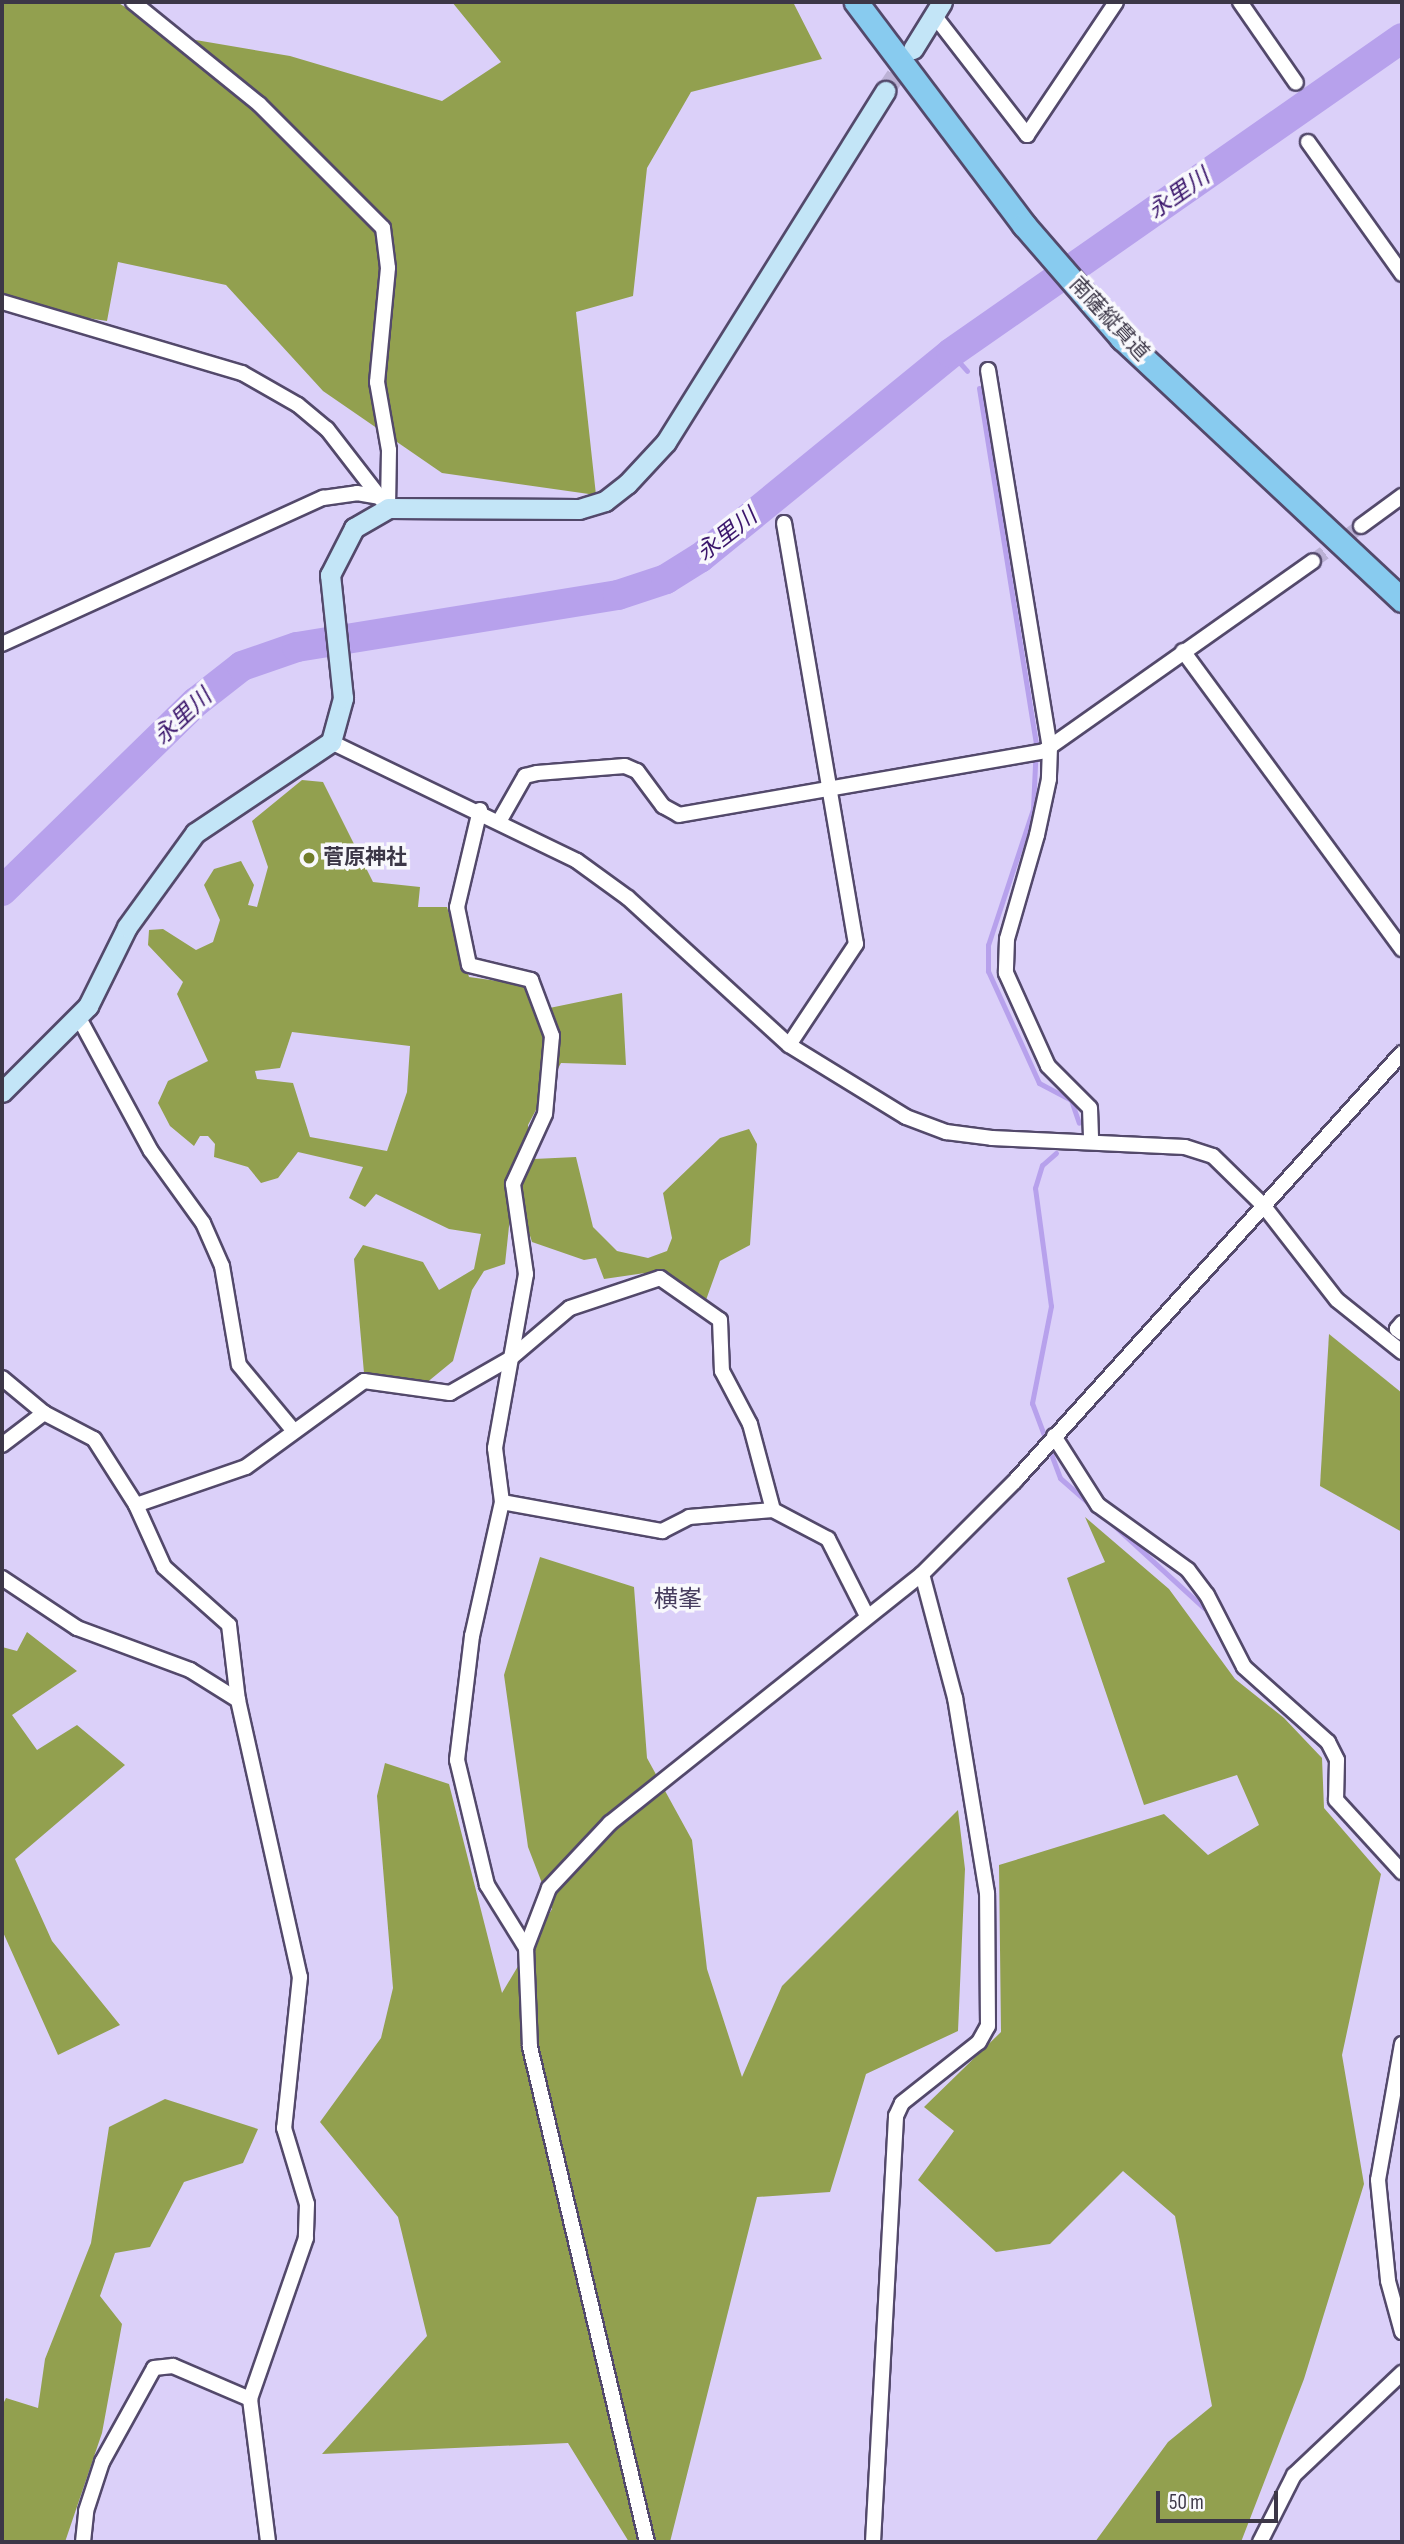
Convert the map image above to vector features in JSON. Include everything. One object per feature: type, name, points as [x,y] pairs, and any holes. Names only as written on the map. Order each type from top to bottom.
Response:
[{"type":"main road","name":"南薩縦貫道","points":[[856,2],[1024,225],[1122,338],[1402,600]]},
{"type":"street","points":[[2,1092],[79,1018],[127,927],[195,833],[331,742],[343,698],[330,575],[343,542],[384,503],[389,450],[377,383],[388,268],[383,229],[259,104],[133,2]]},
{"type":"street","points":[[914,49],[938,9],[1027,135],[1116,2]]},
{"type":"street","points":[[1240,2],[1296,83]]},
{"type":"street","points":[[2,644],[323,498],[357,493],[384,503],[579,509],[605,501],[627,484],[666,442],[885,91]]},
{"type":"street","points":[[1308,142],[1402,274]]},
{"type":"street","points":[[2,302],[242,373],[298,405],[327,429],[384,503]]},
{"type":"street","points":[[988,370],[1042,751],[1040,824],[1006,939],[1006,973],[1048,1066],[1090,1108],[1091,1141]]},
{"type":"street","points":[[1361,526],[1402,496]]},
{"type":"street","points":[[784,523],[827,790],[856,944],[789,1045]]},
{"type":"street","points":[[500,820],[525,776],[537,773],[625,766],[637,771],[663,806],[679,815],[1042,751],[1313,561]]},
{"type":"street","points":[[1183,651],[1402,949]]},
{"type":"street","points":[[331,742],[480,810],[577,861],[628,898],[789,1045],[906,1117],[946,1132],[1199,1151],[1226,1167],[1263,1205],[1310,1272],[1402,1352]]},
{"type":"street","points":[[480,810],[457,907],[469,965],[531,981],[552,1037],[545,1114],[513,1184],[526,1274],[495,1448],[502,1502],[471,1636],[457,1760],[487,1885],[526,1948]]},
{"type":"street","points":[[79,1018],[151,1151],[203,1223],[222,1266],[239,1365],[293,1430]]},
{"type":"street","points":[[647,2542],[530,2047],[526,1948],[549,1888],[584,1848],[866,1614],[922,1574],[1048,1442],[1402,1053]]},
{"type":"street","points":[[136,1505],[246,1467],[293,1430],[364,1381],[450,1393],[511,1359],[570,1308],[660,1278],[720,1320],[722,1371],[750,1424],[773,1510]]},
{"type":"street","points":[[1402,1323],[1397,1329],[1402,1333]]},
{"type":"street","points":[[2,1378],[44,1413],[94,1440],[136,1505],[164,1567],[229,1625],[238,1700],[300,1977],[284,2128],[307,2204],[306,2238],[250,2399],[268,2542]]},
{"type":"street","points":[[2,1445],[44,1413]]},
{"type":"street","points":[[1048,1442],[1098,1505],[1188,1570],[1207,1595],[1244,1667],[1328,1742],[1337,1760],[1335,1800],[1402,1872]]},
{"type":"street","points":[[502,1502],[662,1531],[689,1517],[773,1510],[828,1539],[866,1614]]},
{"type":"street","points":[[873,2542],[896,2116],[902,2104],[979,2042],[988,2026],[987,1893],[955,1698],[922,1574]]},
{"type":"street","points":[[2,1578],[77,1628],[190,1670],[238,1700]]},
{"type":"street","points":[[1402,2044],[1383,2144],[1378,2214],[1402,2332]]},
{"type":"street","points":[[83,2542],[86,2511],[102,2462],[154,2368],[173,2366],[250,2399]]},
{"type":"street","points":[[1261,2542],[1294,2475],[1402,2373]]},
{"type":"green space","points":[[2,2],[117,2],[172,36],[290,56],[442,101],[501,62],[452,2],[793,2],[822,59],[691,92],[647,168],[633,296],[576,312],[596,495],[442,473],[323,391],[226,285],[118,262],[107,321],[2,305]]},
{"type":"green space","points":[[302,780],[323,782],[373,882],[420,887],[418,907],[447,907],[469,977],[525,985],[535,1011],[622,993],[626,1065],[561,1063],[528,1125],[534,1159],[576,1157],[593,1227],[617,1251],[648,1258],[667,1251],[672,1238],[663,1193],[720,1138],[749,1129],[757,1144],[750,1245],[720,1261],[706,1300],[645,1273],[604,1279],[596,1258],[584,1260],[532,1242],[524,1217],[510,1217],[505,1264],[484,1271],[472,1290],[453,1361],[425,1384],[364,1373],[354,1259],[363,1245],[423,1262],[439,1290],[474,1269],[481,1234],[449,1229],[376,1194],[365,1207],[349,1198],[363,1167],[298,1152],[278,1178],[261,1183],[248,1167],[214,1157],[215,1144],[208,1136],[200,1136],[194,1146],[170,1126],[158,1103],[168,1081],[208,1061],[177,994],[183,982],[148,945],[149,930],[163,929],[196,950],[213,942],[220,920],[204,885],[214,869],[241,861],[254,885],[248,905],[257,907],[268,867],[252,821]],"holes":[[[292,1032],[410,1046],[407,1092],[387,1151],[310,1137],[293,1083],[257,1079],[255,1071],[280,1068]]]},
{"type":"green space","points":[[1329,1334],[1402,1393],[1402,1532],[1320,1486]]},
{"type":"green space","points":[[1085,1517],[1169,1589],[1235,1679],[1284,1718],[1322,1758],[1324,1808],[1381,1874],[1342,2055],[1364,2184],[1304,2379],[1241,2542],[1095,2542],[1168,2442],[1212,2406],[1175,2216],[1123,2171],[1050,2244],[996,2252],[918,2180],[954,2131],[924,2107],[1001,2032],[999,1865],[1164,1814],[1208,1855],[1259,1825],[1237,1775],[1144,1805],[1067,1578],[1105,1562]]},
{"type":"green space","points":[[540,1557],[634,1587],[647,1758],[692,1840],[707,1969],[742,2077],[782,1986],[958,1810],[965,1869],[958,2031],[866,2074],[830,2192],[757,2197],[670,2542],[629,2542],[568,2443],[322,2454],[427,2336],[398,2217],[320,2122],[381,2038],[393,1988],[377,1796],[385,1763],[449,1784],[502,1993],[552,1909],[528,1847],[504,1675]]},
{"type":"green space","points":[[27,1632],[77,1671],[12,1715],[37,1750],[77,1725],[125,1765],[15,1859],[52,1941],[120,2025],[58,2055],[2,1930],[2,1647],[17,1651]]},
{"type":"green space","points":[[165,2099],[258,2129],[243,2163],[184,2182],[150,2247],[115,2253],[100,2296],[122,2324],[102,2433],[65,2542],[2,2542],[2,2406],[6,2398],[38,2408],[45,2359],[91,2243],[109,2127]]},
{"type":"waterway","name":"永里川","points":[[2,891],[196,702],[242,666],[297,647],[618,595],[666,579],[700,558],[951,353],[1402,38]]},
{"type":"waterway","points":[[951,353],[967,371]]},
{"type":"waterway","points":[[979,388],[1036,743],[1033,809],[988,945],[988,971],[1039,1083],[1071,1100],[1079,1123]]},
{"type":"waterway","points":[[1056,1153],[1042,1165],[1035,1188],[1051,1306],[1032,1403],[1060,1478],[1093,1507]]},
{"type":"waterway","points":[[1108,1520],[1204,1608]]},
{"type":"tunnel","points":[[885,91],[910,54]]},
{"type":"tunnel","points":[[1313,561],[1361,526]]},
{"type":"place","name":"菅原神社","points":[[309,858]]},
{"type":"district","name":"横峯","points":[[678,1600]]}]
